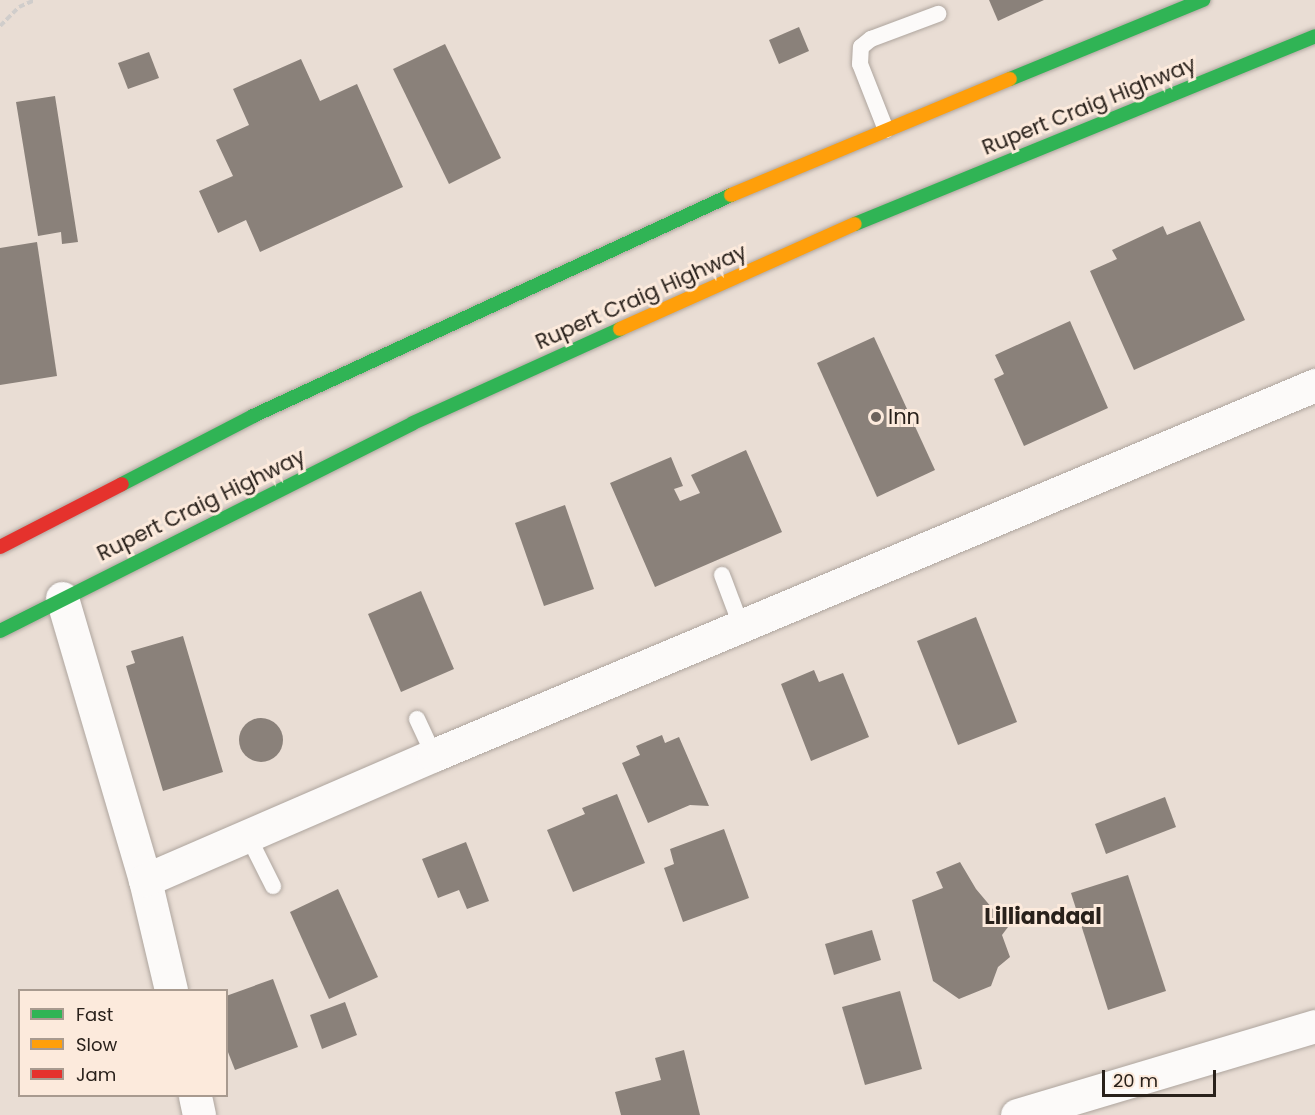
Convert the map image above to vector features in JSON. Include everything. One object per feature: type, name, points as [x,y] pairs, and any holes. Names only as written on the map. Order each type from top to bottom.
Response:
[{"type":"main road","points":[[0,547],[253,416],[748,187],[1180,4],[1203,0]]},
{"type":"main road","name":"Rupert Craig Highway","points":[[0,631],[413,423],[828,235],[1315,36]]},
{"type":"street","points":[[146,880],[434,755],[742,628],[1315,385]]},
{"type":"street","points":[[62,598],[146,880],[171,989]]},
{"type":"street","points":[[1017,1115],[1315,1026]]},
{"type":"street","points":[[195,1097],[199,1115]]},
{"type":"lane","points":[[886,130],[860,64],[861,48],[871,39],[938,14]]},
{"type":"lane","points":[[722,575],[742,628]]},
{"type":"lane","points":[[417,719],[434,755]]},
{"type":"lane","points":[[248,836],[273,886]]},
{"type":"path","points":[[0,26],[19,7],[35,0]]},
{"type":"building","points":[[989,0],[1044,0],[998,21]]},
{"type":"building","points":[[799,27],[809,51],[779,64],[769,40]]},
{"type":"building","points":[[445,44],[501,158],[449,184],[393,69]]},
{"type":"building","points":[[149,52],[159,78],[128,89],[118,63]]},
{"type":"building","points":[[301,59],[320,101],[357,84],[403,187],[260,252],[246,220],[218,233],[199,191],[233,176],[216,140],[249,125],[233,89]]},
{"type":"building","points":[[55,96],[78,242],[62,244],[61,232],[38,236],[16,102]]},
{"type":"building","points":[[1200,221],[1245,320],[1134,370],[1090,271],[1117,259],[1112,250],[1163,226],[1167,235]]},
{"type":"building","points":[[37,242],[57,376],[0,385],[0,248]]},
{"type":"building","points":[[1070,321],[1108,408],[1024,446],[994,379],[1004,374],[995,355]]},
{"type":"building","name":"Inn","points":[[874,337],[935,470],[877,497],[817,363]]},
{"type":"building","points":[[746,450],[782,532],[655,587],[610,483],[671,457],[683,486],[674,489],[680,501],[700,493],[691,475]]},
{"type":"building","points":[[565,505],[594,589],[544,606],[515,523]]},
{"type":"building","points":[[421,591],[454,669],[401,692],[368,614]]},
{"type":"building","points":[[976,617],[1017,722],[958,745],[917,641]]},
{"type":"building","points":[[183,636],[223,772],[163,791],[126,666],[135,663],[131,651]]},
{"type":"building","points":[[814,670],[819,682],[843,673],[869,737],[811,761],[781,684]]},
{"type":"building","points":[[261,718],[277,724],[283,740],[277,756],[261,762],[245,756],[239,740],[245,724]]},
{"type":"building","points":[[662,735],[665,743],[679,737],[709,806],[690,805],[648,823],[622,763],[640,755],[636,746]]},
{"type":"building","points":[[617,794],[645,863],[573,892],[547,830],[585,814],[582,808]]},
{"type":"building","points":[[1165,797],[1176,827],[1106,854],[1095,824]]},
{"type":"building","points":[[724,829],[749,898],[683,922],[664,868],[674,864],[670,849]]},
{"type":"building","points":[[466,842],[489,901],[467,909],[459,890],[438,898],[422,859]]},
{"type":"building","points":[[960,862],[976,889],[1008,927],[1002,935],[1010,957],[998,967],[991,986],[959,999],[933,981],[912,900],[943,888],[936,872]]},
{"type":"building","points":[[1128,875],[1166,991],[1108,1010],[1071,893]]},
{"type":"building","points":[[338,889],[378,977],[329,999],[290,912]]},
{"type":"building","points":[[872,930],[881,960],[834,975],[825,944]]},
{"type":"building","points":[[273,979],[298,1047],[235,1070],[228,1052],[228,995]]},
{"type":"building","points":[[900,991],[922,1069],[865,1085],[842,1007]]},
{"type":"building","points":[[345,1002],[357,1035],[322,1049],[310,1015]]},
{"type":"building","points":[[684,1050],[700,1115],[621,1115],[615,1092],[661,1080],[655,1058]]},
{"type":"traffic: fast","points":[[1010,79],[1203,0]]},
{"type":"traffic: fast","points":[[855,224],[1315,36]]},
{"type":"traffic: fast","points":[[122,484],[253,416],[731,195]]},
{"type":"traffic: fast","points":[[0,631],[413,423],[620,329]]},
{"type":"traffic: slow","points":[[731,195],[1010,79]]},
{"type":"traffic: slow","points":[[620,329],[855,224]]},
{"type":"traffic: jam","points":[[0,547],[122,484]]},
{"type":"place","name":"Inn","points":[[876,417]]},
{"type":"district","name":"Lilliandaal","points":[[1043,917]]}]
